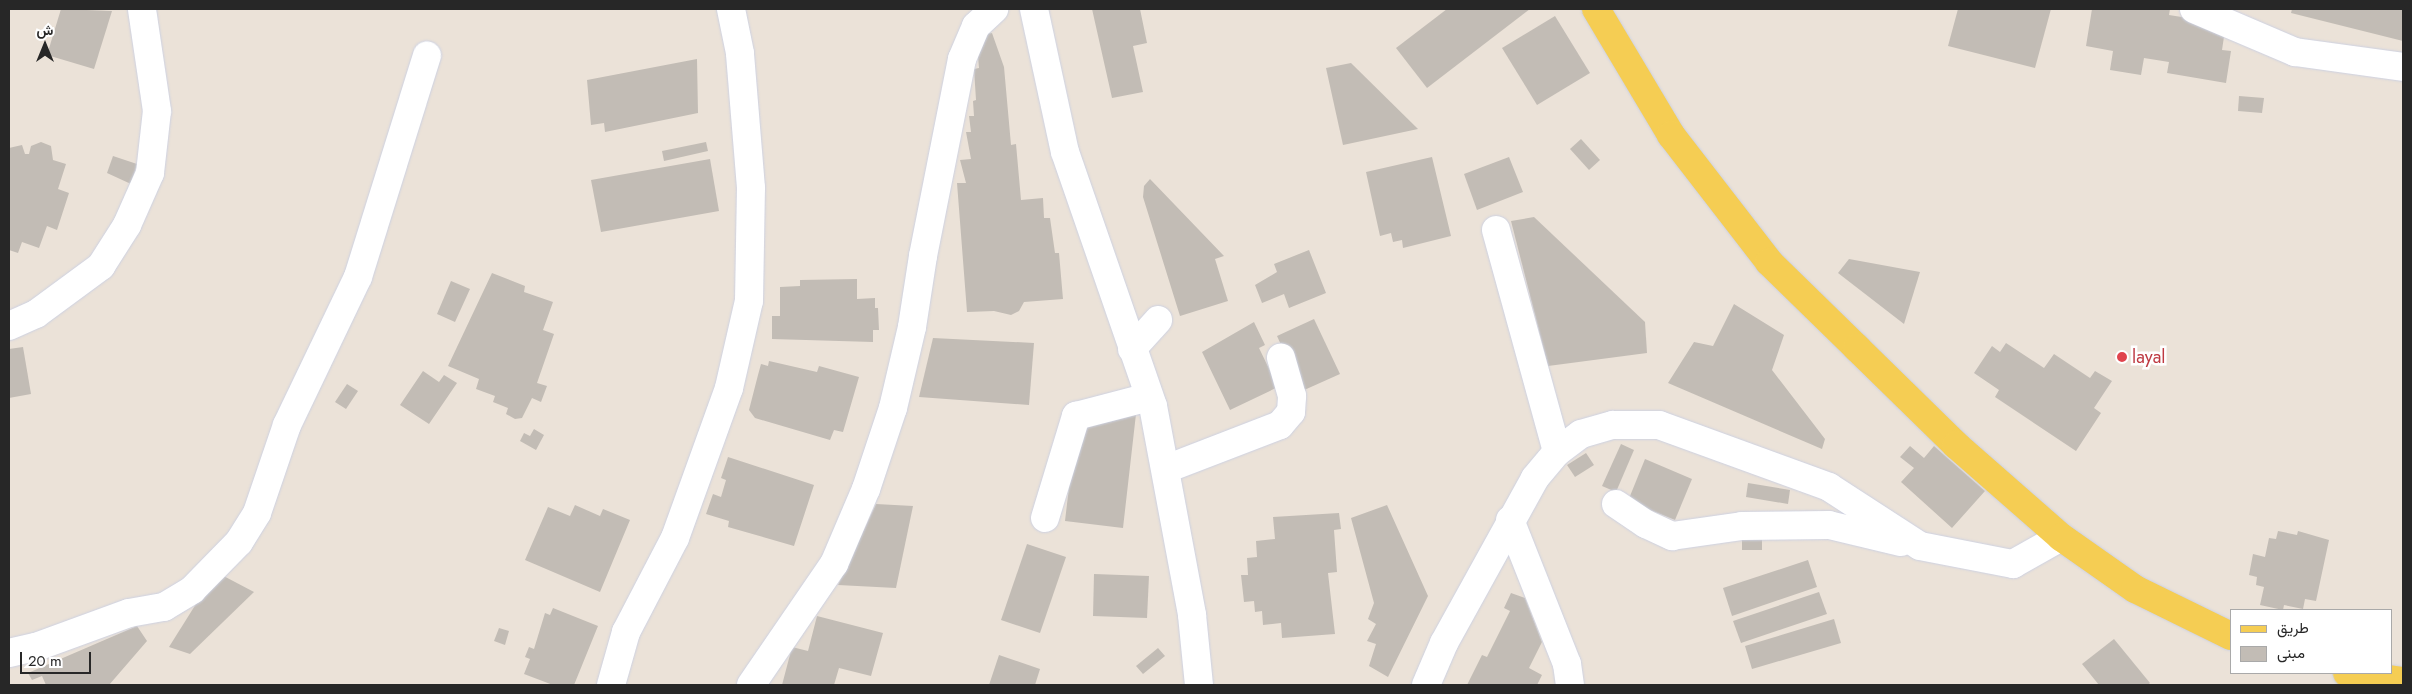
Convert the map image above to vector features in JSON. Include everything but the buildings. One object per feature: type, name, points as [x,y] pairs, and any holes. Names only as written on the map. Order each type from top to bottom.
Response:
[{"type":"main road","points":[[1596,9],[1671,134],[1769,262],[1956,445],[2061,537],[2135,589],[2230,636]]},
{"type":"main road","points":[[2353,674],[2403,682]]},
{"type":"street","points":[[9,326],[36,314],[101,266],[127,224],[150,173],[157,112],[142,9]]},
{"type":"street","points":[[611,685],[626,632],[675,538],[728,388],[749,300],[752,188],[740,52],[731,9]]},
{"type":"street","points":[[751,685],[834,564],[866,489],[893,408],[912,327],[923,256],[962,58],[976,26],[994,9]]},
{"type":"street","points":[[1034,9],[1065,152],[1149,397],[1166,469],[1192,615],[1199,685]]},
{"type":"street","points":[[2194,9],[2295,52],[2403,67]]},
{"type":"street","points":[[9,652],[36,647],[129,613],[164,607],[192,590],[239,542],[257,513],[288,425],[358,277],[427,56]]},
{"type":"street","points":[[1496,230],[1557,452]]},
{"type":"street","points":[[1132,349],[1158,320]]},
{"type":"street","points":[[1166,469],[1280,425],[1292,412],[1292,396],[1280,358]]},
{"type":"street","points":[[1045,518],[1076,416],[1149,397]]},
{"type":"street","points":[[1426,685],[1444,643],[1510,520],[1535,478],[1557,452],[1581,434],[1613,425],[1659,425],[1829,487],[1920,546]]},
{"type":"street","points":[[1616,504],[1646,524],[1672,536],[1742,526],[1829,525],[1920,546],[2013,564],[2061,537]]},
{"type":"street","points":[[1510,520],[1567,664],[1570,685]]},
{"type":"place","name":"layal","points":[[2122,357]]}]
